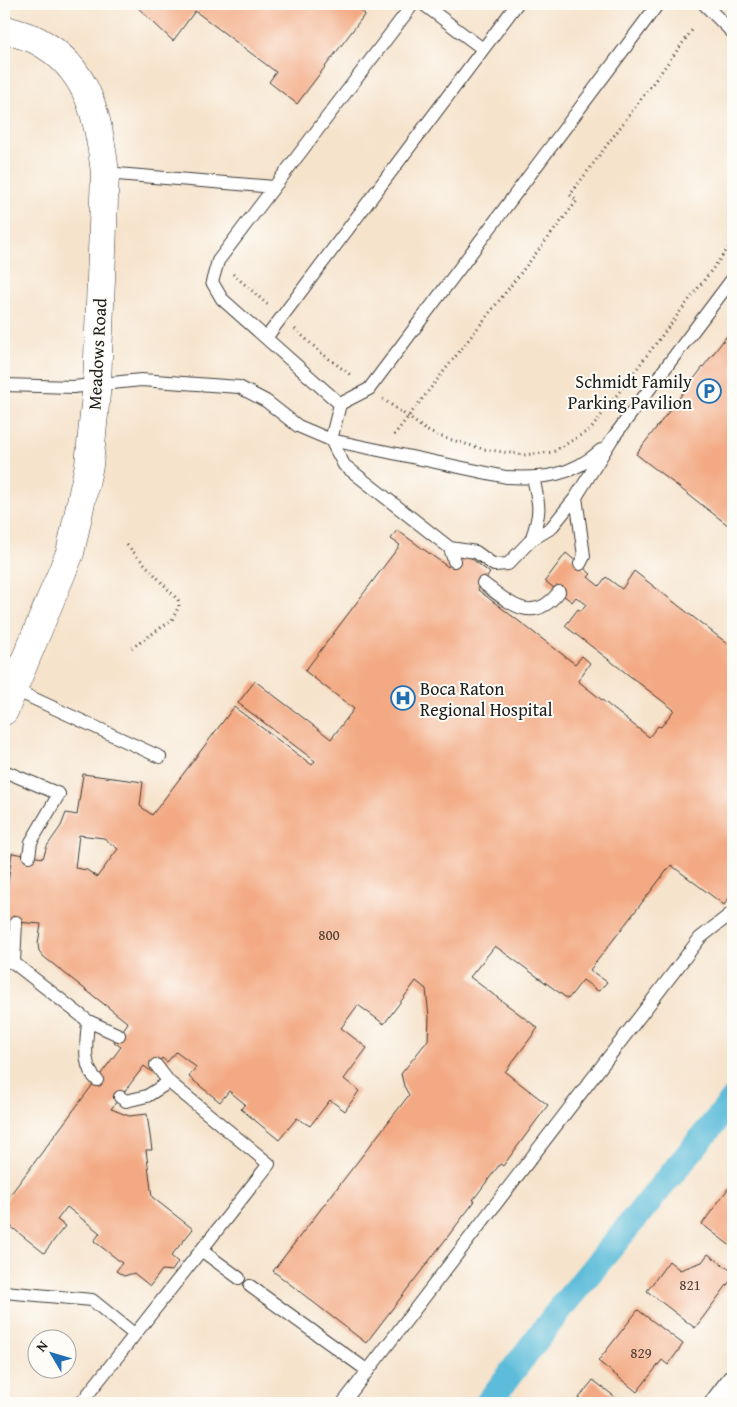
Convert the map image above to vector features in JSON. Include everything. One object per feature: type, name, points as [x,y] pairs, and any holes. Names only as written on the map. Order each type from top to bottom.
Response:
[{"type":"street","name":"Meadows Road","points":[[4,29],[36,40],[57,54],[75,71],[88,94],[97,120],[105,173],[97,384],[89,465],[70,553],[8,700]]},
{"type":"street","points":[[717,1403],[733,1382]]},
{"type":"lane","points":[[340,404],[222,299],[212,282],[218,261],[413,4]]},
{"type":"lane","points":[[423,4],[483,49]]},
{"type":"lane","points":[[266,338],[518,4]]},
{"type":"lane","points":[[658,4],[369,389],[340,404],[331,440],[344,465],[452,554],[476,552],[494,564],[508,564],[531,540],[551,528],[576,497],[612,439],[731,285]]},
{"type":"lane","points":[[704,4],[733,33]]},
{"type":"lane","points":[[105,173],[274,187]]},
{"type":"lane","points":[[4,385],[73,387],[141,380],[239,387],[266,401],[298,426],[331,440],[506,477],[533,478],[563,474],[588,462],[612,439]]},
{"type":"lane","points":[[531,540],[538,521],[539,511],[539,502],[533,478]]},
{"type":"lane","points":[[576,497],[584,556],[580,564]]},
{"type":"lane","points":[[483,583],[512,604],[529,610],[544,607],[559,592]]},
{"type":"lane","points":[[8,700],[160,757]]},
{"type":"lane","points":[[4,771],[59,794],[31,842],[29,856]]},
{"type":"lane","points":[[343,1403],[700,938],[733,912]]},
{"type":"lane","points":[[16,922],[9,962],[88,1021],[119,1035]]},
{"type":"lane","points":[[88,1021],[86,1057],[92,1075],[97,1080]]},
{"type":"lane","points":[[81,1403],[269,1164],[169,1082],[156,1066]]},
{"type":"lane","points":[[120,1097],[126,1101],[147,1096],[169,1082]]},
{"type":"lane","points":[[201,1250],[239,1278]]},
{"type":"lane","points":[[250,1286],[368,1371]]},
{"type":"lane","points":[[4,1292],[92,1300],[134,1334]]},
{"type":"path","points":[[380,451],[409,417],[577,201],[570,196],[693,29]]},
{"type":"path","points":[[218,261],[320,352],[429,432],[483,449],[538,454],[553,452],[591,428],[733,242]]},
{"type":"path","points":[[127,545],[178,600],[179,606],[172,620],[132,648]]},
{"type":"building","points":[[134,4],[352,4],[365,14],[297,104],[269,82],[276,72],[195,11],[173,41]]},
{"type":"building","name":"Schmidt Family Parking Pavilion","points":[[733,328],[733,529],[636,454]]},
{"type":"building","name":"Boca Raton Regional Hospital","points":[[397,530],[448,567],[462,551],[490,573],[478,590],[575,664],[582,656],[590,663],[578,681],[649,737],[658,726],[661,727],[674,710],[565,626],[578,609],[581,611],[586,604],[576,597],[572,602],[545,581],[566,553],[591,574],[588,577],[599,586],[606,577],[622,589],[634,571],[733,648],[733,892],[724,905],[671,865],[590,970],[607,982],[598,991],[583,980],[568,999],[495,946],[470,977],[538,1028],[505,1072],[548,1105],[503,1166],[500,1164],[473,1200],[475,1201],[366,1343],[273,1271],[409,1095],[401,1074],[428,1040],[429,1017],[426,989],[416,981],[384,1024],[358,1005],[341,1028],[367,1048],[344,1079],[359,1091],[345,1111],[330,1100],[310,1126],[297,1118],[279,1140],[241,1109],[245,1104],[229,1091],[220,1102],[189,1077],[196,1067],[176,1052],[167,1062],[162,1058],[152,1072],[144,1066],[111,1109],[129,1116],[147,1114],[152,1150],[146,1150],[152,1197],[193,1229],[171,1256],[178,1262],[172,1271],[162,1270],[150,1286],[134,1273],[124,1276],[116,1271],[122,1263],[94,1241],[100,1233],[67,1207],[57,1220],[65,1226],[44,1253],[4,1221],[4,1203],[121,1047],[114,1042],[128,1023],[44,957],[39,951],[38,944],[41,924],[4,921],[4,913],[12,853],[43,858],[47,846],[61,826],[66,813],[77,815],[83,774],[143,782],[140,806],[152,815],[234,707],[312,765],[315,761],[238,703],[255,681],[331,739],[354,709],[305,671],[400,545],[391,539]],"holes":[[[79,835],[104,838],[118,849],[97,877],[87,870],[75,868]]]},
{"type":"building","points":[[733,1182],[733,1248],[702,1224]]},
{"type":"building","points":[[708,1254],[733,1272],[733,1277],[695,1328],[647,1291],[669,1261],[680,1270],[702,1262]]},
{"type":"building","points":[[638,1310],[683,1344],[668,1365],[662,1360],[637,1392],[598,1361]]},
{"type":"building","points":[[593,1380],[623,1403],[575,1403]]},
{"type":"waterway","points":[[488,1403],[563,1305],[733,1100]]},
{"type":"place","name":"Schmidt Family Parking Pavilion","points":[[709,391]]},
{"type":"place","name":"Boca Raton Regional Hospital","points":[[403,698]]}]
